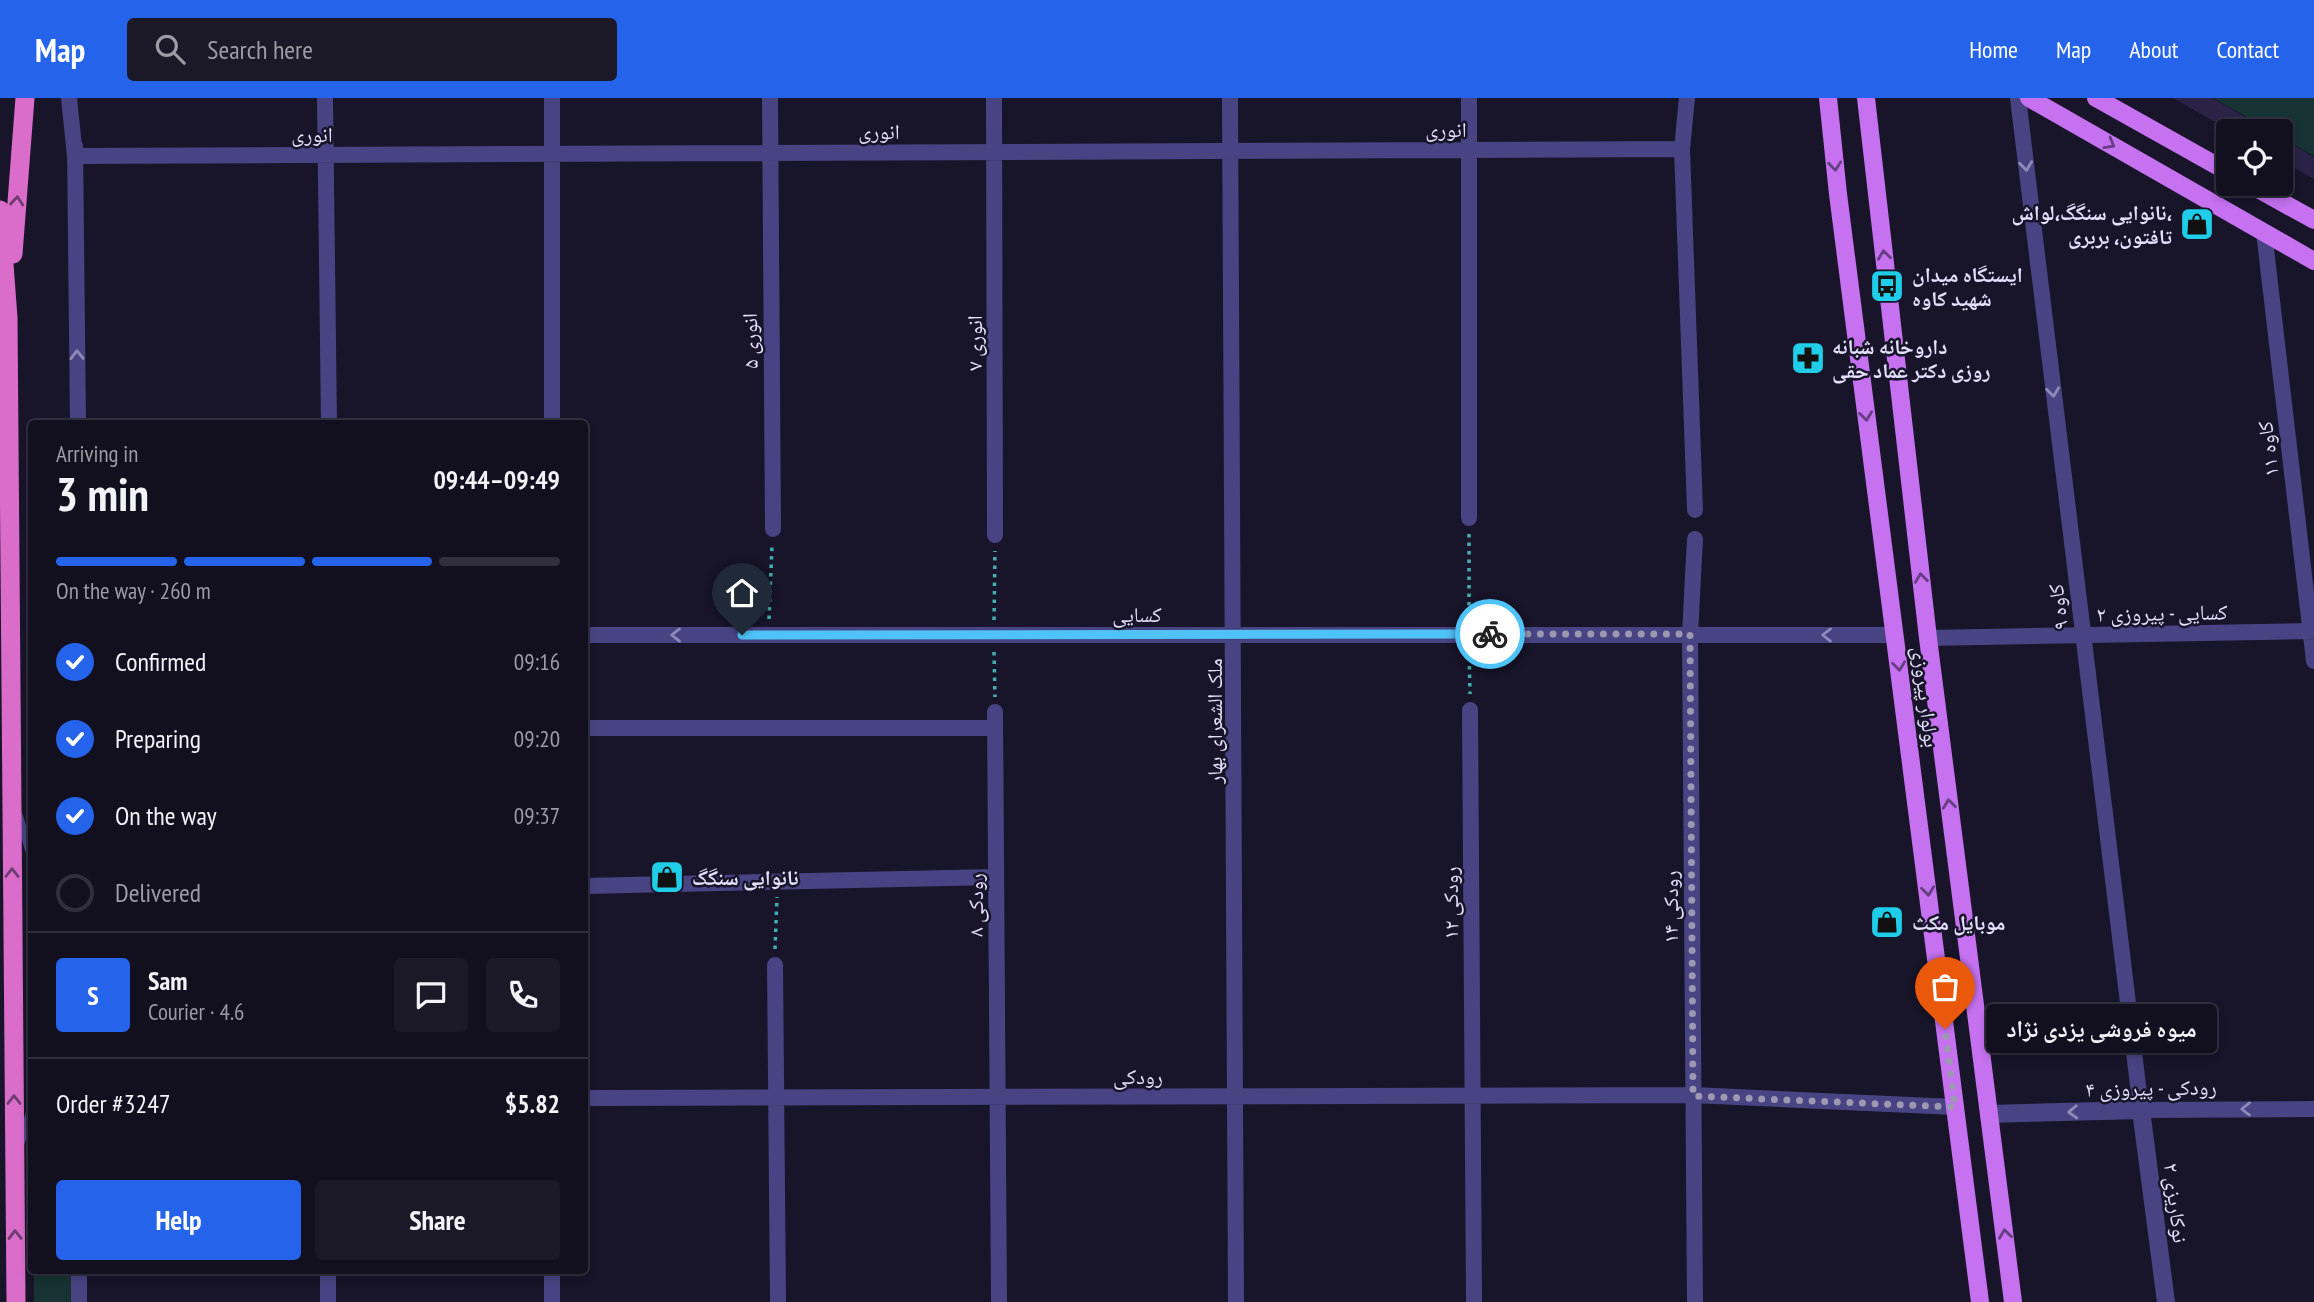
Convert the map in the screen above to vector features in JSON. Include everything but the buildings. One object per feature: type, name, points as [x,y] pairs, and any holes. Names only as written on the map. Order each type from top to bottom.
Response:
[{"type":"highway","points":[[8,318],[25,98]]},
{"type":"highway","points":[[0,210],[8,318],[16,1302]]},
{"type":"main road","name":"بولوار پیروزی","points":[[1828,98],[1838,194],[1980,1302]]},
{"type":"main road","name":"بولوار پیروزی","points":[[1866,98],[1928,638],[2013,1302]]},
{"type":"main road","points":[[2029,98],[2314,261]]},
{"type":"main road","points":[[2096,98],[2216,165]]},
{"type":"main road","points":[[2271,196],[2314,220]]},
{"type":"street","points":[[69,98],[75,156]]},
{"type":"street","points":[[76,98],[78,420]]},
{"type":"street","points":[[325,98],[329,420]]},
{"type":"street","points":[[552,98],[552,420]]},
{"type":"street","name":"انوری ۵","points":[[770,98],[773,529]]},
{"type":"street","name":"انوری ۷","points":[[994,98],[995,535]]},
{"type":"street","name":"ملک الشعرای بهار","points":[[1230,98],[1236,1302]]},
{"type":"street","points":[[1469,98],[1469,518]]},
{"type":"street","points":[[1687,98],[1682,149],[1695,510]]},
{"type":"street","name":"کاوه ۹","points":[[2018,98],[2141,1110]]},
{"type":"street","name":"انوری","points":[[75,156],[1682,149]]},
{"type":"street","name":"کاوه ۱۱","points":[[2264,232],[2314,661]]},
{"type":"street","name":"رودکی ۱۴","points":[[1695,539],[1690,634],[1695,1302]]},
{"type":"street","name":"کسایی - پیروزی ۲","points":[[1928,638],[2312,631]]},
{"type":"street","name":"کسایی","points":[[588,635],[1895,635]]},
{"type":"street","name":"رودکی ۱۲","points":[[1470,710],[1474,1302]]},
{"type":"street","name":"رودکی ۸","points":[[588,728],[995,720],[999,1302]]},
{"type":"street","points":[[588,886],[996,877]]},
{"type":"street","points":[[775,965],[778,1302]]},
{"type":"street","name":"رودکی","points":[[588,1098],[1693,1096],[1955,1107]]},
{"type":"street","name":"رودکی - پیروزی ۴","points":[[1989,1114],[2314,1109]]},
{"type":"street","name":"نوکاریزی ۲","points":[[2141,1110],[2166,1302]]},
{"type":"street","points":[[79,1274],[79,1302]]},
{"type":"street","points":[[328,1274],[328,1302]]},
{"type":"street","points":[[552,1274],[552,1302]]},
{"type":"lane","points":[[12,789],[28,846]]},
{"type":"lane","points":[[14,1168],[28,1120]]},
{"type":"path","points":[[1469,518],[1470,710]]},
{"type":"path","points":[[769,635],[773,529]]},
{"type":"path","points":[[775,965],[777,881]]},
{"type":"green space","points":[[2213,98],[2314,98],[2314,156],[2293,144],[2293,119],[2250,119]]},
{"type":"green space","points":[[34,1274],[72,1274],[72,1302],[34,1302]]},
{"type":"way so far","points":[[1490,634],[1690,634],[1693,1096],[1955,1107],[1945,1029]]},
{"type":"place","name":"نانوایی سنگگ،لواش، تافتون، بربری","points":[[2197,224]]},
{"type":"place","name":"ایستگاه میدان شهید کاوه","points":[[1887,286]]},
{"type":"place","name":"داروخانه شبانه روزی دکتر عماد حقی","points":[[1808,358]]},
{"type":"place","name":"نانوایی سنگگ","points":[[667,877]]},
{"type":"place","name":"موبایل مکث","points":[[1887,922]]},
{"type":"place","name":"میوه فروشی یزدی نژاد","points":[[1945,1029]]},
{"type":"route","points":[[742,635],[1490,634]]}]
